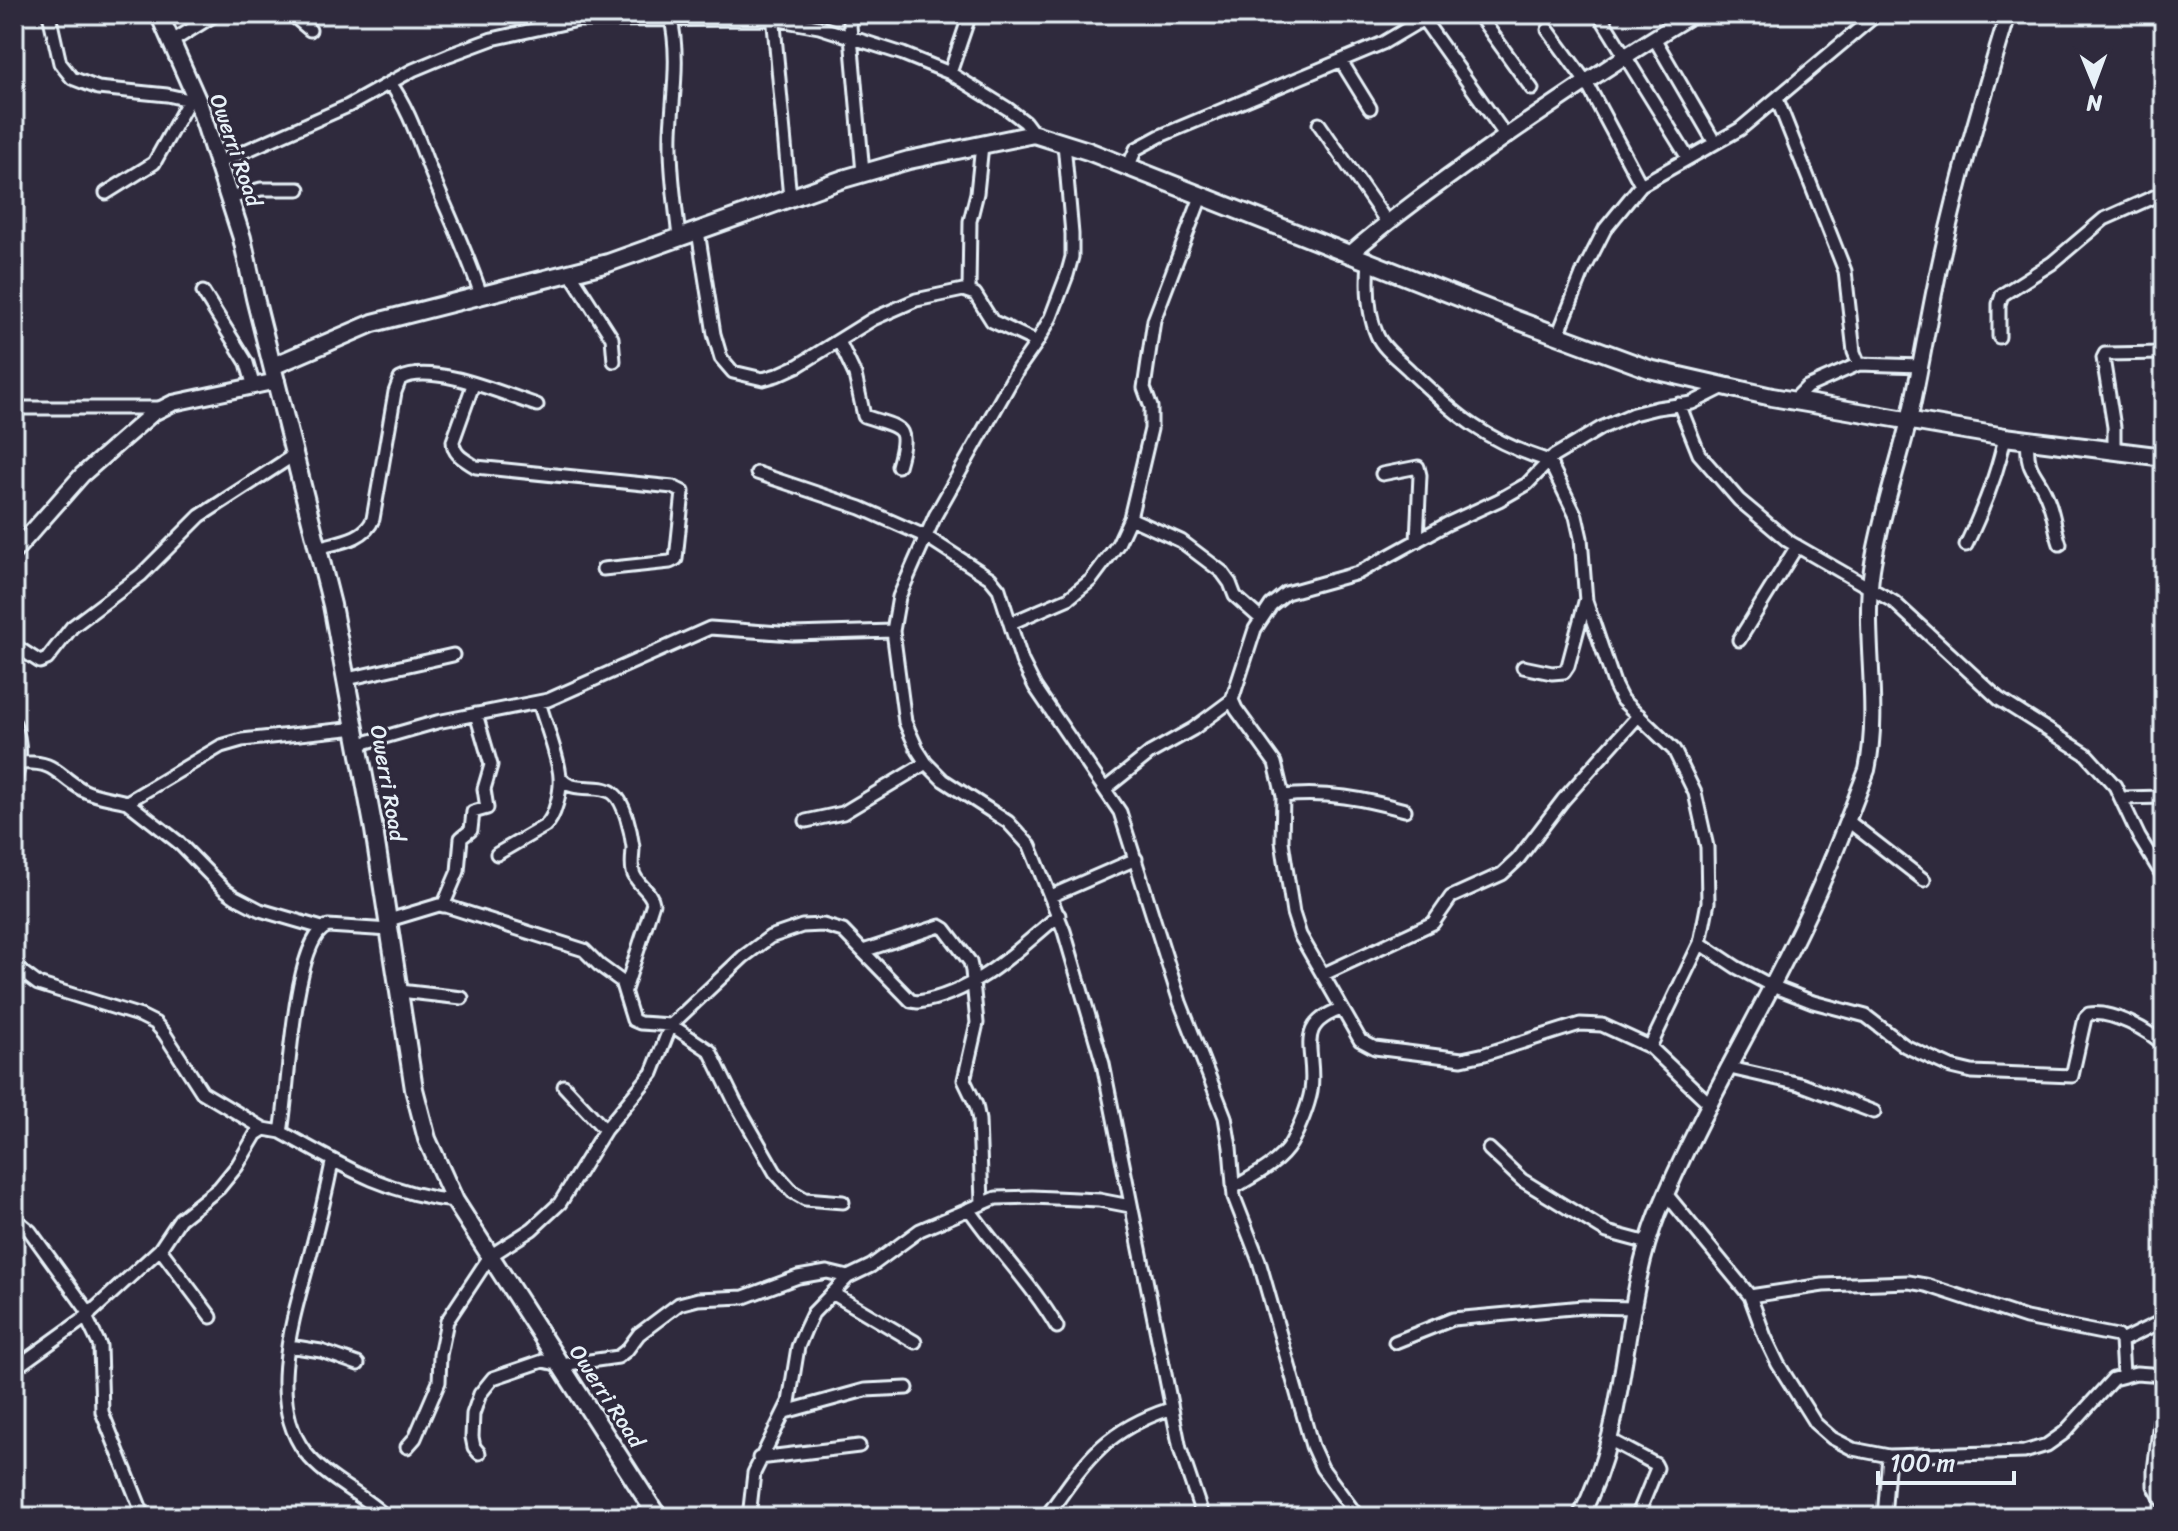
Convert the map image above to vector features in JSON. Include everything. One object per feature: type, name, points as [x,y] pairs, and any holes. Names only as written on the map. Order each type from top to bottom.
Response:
[{"type":"main road","name":"Owerri Road","points":[[159,14],[218,163],[242,238],[317,548],[358,736],[420,1116],[427,1139],[455,1201],[658,1517]]},
{"type":"main road","points":[[275,373],[373,323],[571,274],[863,173],[909,160],[1034,134],[1128,167],[1633,365],[1724,387],[2005,437],[2164,457]]},
{"type":"street","points":[[49,14],[60,63],[72,78],[98,88],[167,95],[193,101],[154,163],[106,193]]},
{"type":"street","points":[[171,42],[216,14]]},
{"type":"street","points":[[291,14],[310,30]]},
{"type":"street","points":[[849,14],[863,173]]},
{"type":"street","points":[[950,73],[970,14]]},
{"type":"street","points":[[1478,14],[1532,89]]},
{"type":"street","points":[[1599,14],[1688,158]]},
{"type":"street","points":[[1350,254],[1387,222],[1506,136],[1693,14]]},
{"type":"street","points":[[1558,335],[1583,272],[1605,229],[1641,185],[1740,129],[1877,14]]},
{"type":"street","points":[[1580,1517],[1601,1473],[1610,1440],[1648,1243],[1667,1195],[1803,925],[1848,821],[1871,752],[1870,587],[1882,523],[1921,366],[1946,239],[1972,133],[2008,14]]},
{"type":"street","points":[[218,163],[348,106],[413,70],[492,39],[578,20],[671,16],[773,16],[819,27],[950,73],[1008,109],[1025,122],[1034,134]]},
{"type":"street","points":[[671,16],[676,74],[671,169],[679,237]]},
{"type":"street","points":[[773,16],[790,198]]},
{"type":"street","points":[[1128,167],[1136,149],[1160,136],[1383,43],[1428,17],[1506,136]]},
{"type":"street","points":[[1548,30],[1586,82],[1641,185]]},
{"type":"street","points":[[1654,38],[1715,143]]},
{"type":"street","points":[[1341,61],[1370,108]]},
{"type":"street","points":[[390,83],[409,114],[466,250],[481,295]]},
{"type":"street","points":[[1777,99],[1845,271],[1854,352],[1859,364]]},
{"type":"street","points":[[1319,124],[1387,222]]},
{"type":"street","points":[[1064,143],[1072,257],[1051,317],[948,489],[899,597],[893,631],[905,722],[926,763],[943,780],[1008,822],[1030,846],[1059,915],[1103,1064],[1170,1409],[1203,1517]]},
{"type":"street","points":[[969,291],[970,221],[977,193],[982,145]]},
{"type":"street","points":[[230,198],[261,189],[299,189]]},
{"type":"street","points":[[1999,337],[2002,295],[2052,263],[2104,219],[2145,200],[2164,195]]},
{"type":"street","points":[[1011,623],[1069,598],[1091,580],[1118,544],[1130,518],[1151,429],[1151,407],[1144,388],[1154,320],[1201,197]]},
{"type":"street","points":[[698,231],[714,334],[721,358],[733,372],[763,379],[799,365],[873,319],[939,293],[969,291],[975,294],[992,321],[1037,342]]},
{"type":"street","points":[[1369,261],[1367,289],[1373,323],[1382,345],[1454,412],[1487,437],[1549,461],[1576,516],[1586,601],[1615,686],[1622,700],[1674,750],[1695,793],[1707,847],[1708,902],[1700,943],[1650,1047]]},
{"type":"street","points":[[571,274],[612,338],[614,361]]},
{"type":"street","points":[[203,292],[247,363],[254,387]]},
{"type":"street","points":[[839,341],[855,375],[864,416],[900,429],[904,434],[905,443],[898,466]]},
{"type":"street","points":[[2114,451],[2105,354],[2164,353]]},
{"type":"street","points":[[1794,400],[1807,387],[1859,364],[1921,366]]},
{"type":"street","points":[[14,408],[161,408],[254,387],[275,373]]},
{"type":"street","points":[[317,548],[361,535],[369,529],[400,379],[407,375],[442,375],[537,405]]},
{"type":"street","points":[[473,385],[453,448],[460,457],[476,467],[673,487],[683,492],[676,559],[603,569]]},
{"type":"street","points":[[1105,789],[1150,753],[1193,729],[1232,700],[1255,629],[1271,605],[1286,593],[1358,573],[1517,490],[1566,447],[1633,414],[1692,403],[1724,387]]},
{"type":"street","points":[[1679,404],[1699,454],[1739,500],[1797,546],[1905,610],[1999,699],[2086,754],[2107,775],[2123,798],[2139,837],[2164,878]]},
{"type":"street","points":[[14,552],[82,475],[161,408]]},
{"type":"street","points":[[1966,545],[1986,502],[2005,437]]},
{"type":"street","points":[[2028,440],[2026,456],[2029,468],[2048,497],[2060,544]]},
{"type":"street","points":[[14,645],[33,660],[40,662],[47,659],[72,627],[141,575],[200,516],[294,455]]},
{"type":"street","points":[[1382,474],[1418,467],[1417,541]]},
{"type":"street","points":[[757,473],[861,508],[927,537],[990,578],[999,589],[1022,661],[1035,687],[1120,812],[1180,1002],[1225,1117],[1239,1214],[1259,1261],[1312,1446],[1322,1468],[1358,1517]]},
{"type":"street","points":[[1130,518],[1181,541],[1222,572],[1235,596],[1261,619]]},
{"type":"street","points":[[1739,640],[1797,546]]},
{"type":"street","points":[[1523,667],[1564,672],[1586,601]]},
{"type":"street","points":[[127,802],[221,746],[242,740],[358,736],[539,702],[602,678],[710,628],[793,634],[893,631]]},
{"type":"street","points":[[347,679],[453,655]]},
{"type":"street","points":[[1232,700],[1275,763],[1283,796],[1282,841],[1293,913],[1300,935],[1324,974],[1352,1031],[1367,1046],[1447,1059],[1485,1054],[1580,1024],[1602,1025],[1650,1047],[1711,1105]]},
{"type":"street","points":[[539,702],[560,777],[570,786],[606,790],[614,794],[625,816],[633,844],[633,872],[652,896],[653,903],[625,990]]},
{"type":"street","points":[[443,906],[455,880],[461,838],[471,830],[473,812],[487,808],[484,789],[491,765],[476,714]]},
{"type":"street","points":[[1324,974],[1433,923],[1451,897],[1502,874],[1639,715]]},
{"type":"street","points":[[14,723],[19,737],[20,763],[14,783]]},
{"type":"street","points":[[20,763],[38,762],[53,766],[92,794],[127,802],[178,842],[224,889],[260,910],[322,928],[389,925],[443,906],[584,950],[621,981],[633,1020],[671,1025],[710,1051],[775,1172],[793,1192],[814,1201],[843,1202]]},
{"type":"street","points":[[806,821],[843,813],[926,763]]},
{"type":"street","points":[[497,854],[551,821],[560,777]]},
{"type":"street","points":[[1283,796],[1313,793],[1353,797],[1405,810]]},
{"type":"street","points":[[2123,798],[2164,797]]},
{"type":"street","points":[[1848,821],[1924,880]]},
{"type":"street","points":[[1051,896],[1136,859]]},
{"type":"street","points":[[407,1447],[415,1438],[439,1382],[440,1355],[447,1321],[490,1256],[532,1229],[560,1203],[605,1130],[652,1073],[671,1025],[743,957],[770,937],[786,930],[802,926],[834,927],[843,931],[911,1001],[928,1001],[974,983],[1059,915]]},
{"type":"street","points":[[863,951],[940,926],[970,962],[977,1023],[964,1080],[976,1105],[979,1120],[982,1203]]},
{"type":"street","points":[[281,1132],[299,986],[307,953],[322,928]]},
{"type":"street","points":[[1700,943],[1772,986],[1813,1002],[1858,1013],[1905,1046],[1951,1067],[1972,1072],[2072,1076],[2085,1018],[2096,1013],[2123,1019],[2164,1046]]},
{"type":"street","points":[[14,966],[38,984],[155,1023],[202,1092],[264,1129],[281,1132],[332,1163],[413,1195],[455,1201]]},
{"type":"street","points":[[400,991],[462,998]]},
{"type":"street","points":[[1233,1188],[1278,1159],[1291,1144],[1311,1091],[1310,1043],[1313,1026],[1319,1019],[1341,1009]]},
{"type":"street","points":[[1730,1068],[1800,1084],[1874,1112]]},
{"type":"street","points":[[564,1086],[605,1130]]},
{"type":"street","points":[[14,1369],[88,1316],[160,1249],[180,1219],[219,1188],[237,1166],[256,1134],[264,1129]]},
{"type":"street","points":[[1489,1149],[1522,1180],[1607,1232],[1648,1243]]},
{"type":"street","points":[[332,1163],[293,1315],[287,1409],[298,1440],[318,1467],[386,1517]]},
{"type":"street","points":[[1667,1195],[1750,1296],[1778,1364],[1815,1423],[1832,1438],[1853,1449],[1889,1456],[2024,1452],[2047,1445],[2064,1433],[2102,1388],[2123,1374],[2164,1375]]},
{"type":"street","points":[[749,1517],[754,1473],[789,1402],[798,1347],[813,1313],[848,1277],[871,1266],[911,1235],[996,1198],[1099,1200],[1130,1206]]},
{"type":"street","points":[[969,1209],[1009,1264],[1024,1277],[1057,1327]]},
{"type":"street","points":[[14,1222],[19,1222],[30,1231],[88,1316],[100,1346],[102,1412],[144,1517]]},
{"type":"street","points":[[160,1249],[211,1317]]},
{"type":"street","points":[[479,1453],[472,1437],[473,1414],[480,1394],[493,1378],[543,1361],[561,1365],[618,1357],[639,1334],[679,1304],[698,1299],[744,1297],[798,1277],[827,1272],[848,1277]]},
{"type":"street","points":[[1750,1296],[1823,1285],[1909,1282],[1926,1285],[2026,1318],[2117,1336],[2121,1341],[2123,1374]]},
{"type":"street","points":[[832,1293],[915,1342]]},
{"type":"street","points":[[1395,1342],[1453,1319],[1583,1307],[1635,1308]]},
{"type":"street","points":[[2121,1341],[2164,1320]]},
{"type":"street","points":[[289,1346],[321,1351],[358,1364]]},
{"type":"street","points":[[785,1412],[865,1390],[907,1388]]},
{"type":"street","points":[[2164,1388],[2154,1471],[2154,1486],[2164,1503]]},
{"type":"street","points":[[1046,1517],[1086,1459],[1120,1431],[1145,1417],[1170,1409]]},
{"type":"street","points":[[1610,1440],[1655,1464],[1657,1468],[1637,1517]]},
{"type":"street","points":[[759,1458],[859,1446]]},
{"type":"street","points":[[1884,1517],[1889,1456]]}]
